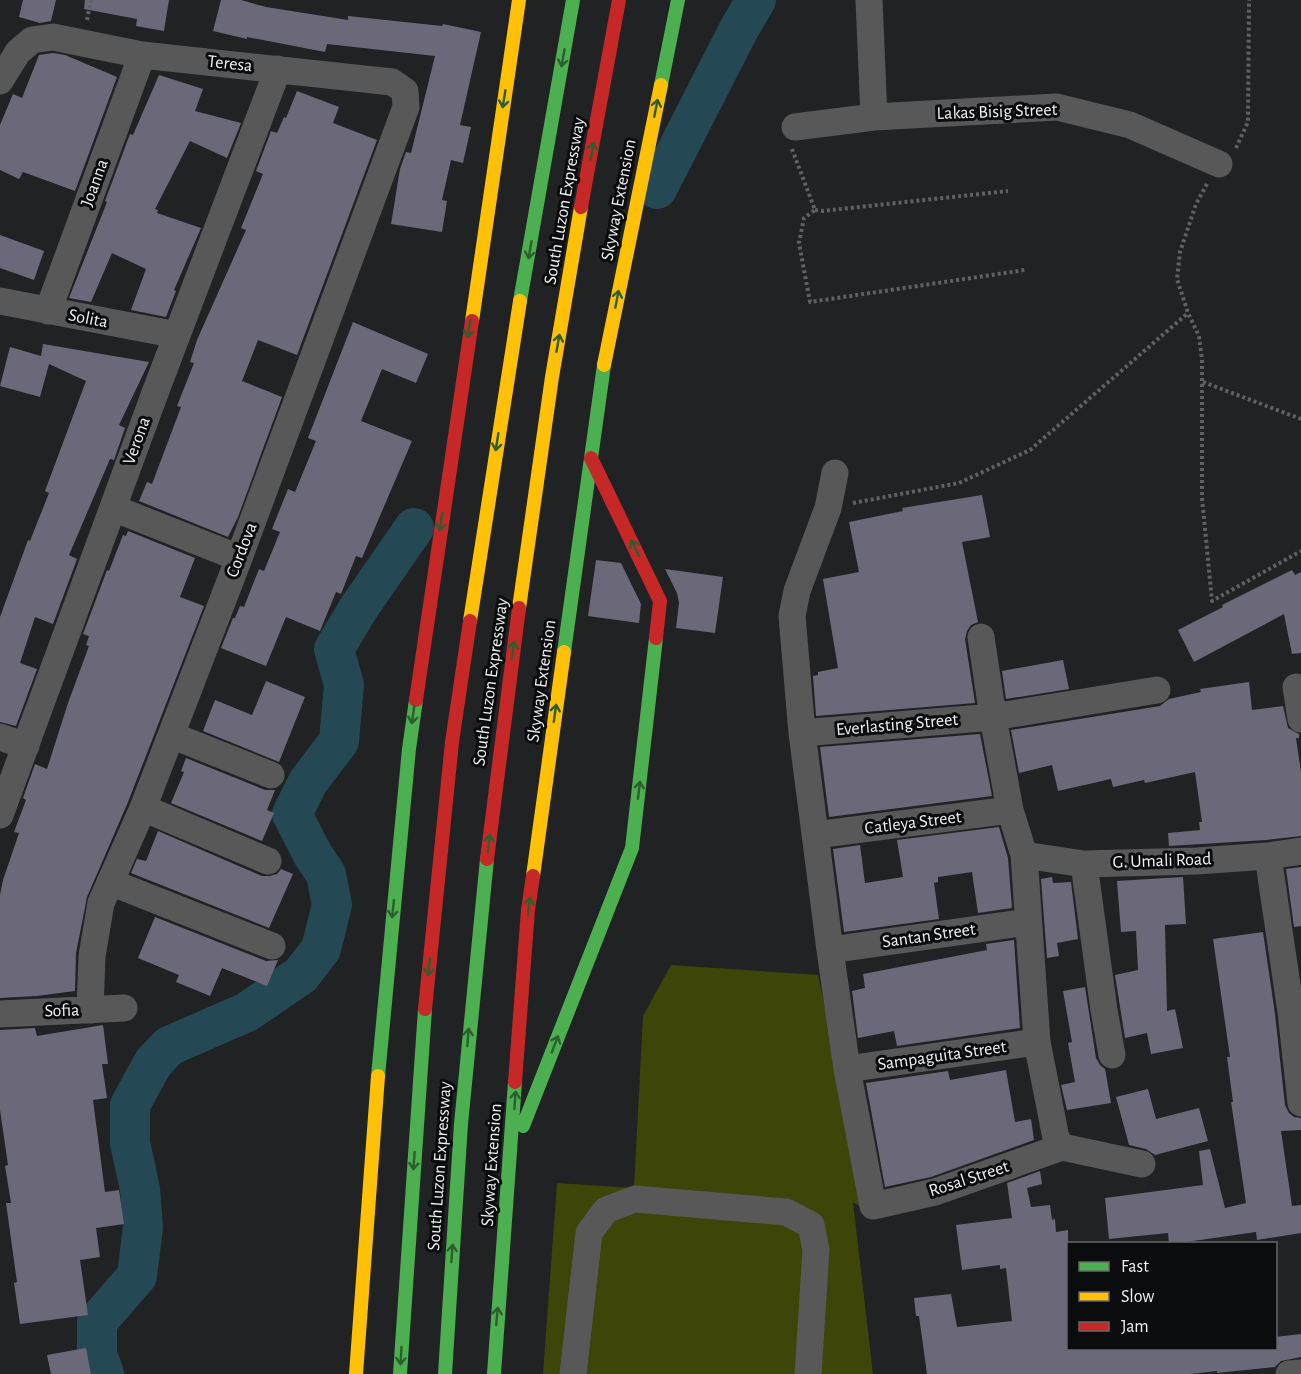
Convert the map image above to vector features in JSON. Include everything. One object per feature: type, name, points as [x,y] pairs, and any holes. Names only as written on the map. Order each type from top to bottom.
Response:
[{"type":"highway","points":[[356,1374],[382,1022],[409,749],[519,0]]},
{"type":"highway","name":"South Luzon Expressway","points":[[400,1374],[423,1024],[452,742],[507,377],[573,0]]},
{"type":"highway","name":"South Luzon Expressway","points":[[445,1374],[469,1028],[500,740],[553,375],[619,0]]},
{"type":"highway","name":"Skyway Extension","points":[[494,1374],[528,910],[599,398],[678,0]]},
{"type":"highway","points":[[511,1157],[632,848],[660,601],[591,458]]},
{"type":"street","points":[[868,0],[874,117]]},
{"type":"street","name":"Teresa","points":[[0,81],[18,52],[43,39],[142,55],[393,82],[405,91]]},
{"type":"street","name":"Joanna","points":[[48,311],[142,55]]},
{"type":"street","name":"Verona","points":[[0,816],[177,335],[278,69]]},
{"type":"street","name":"Cordova","points":[[90,1010],[92,956],[101,903],[143,808],[239,558],[406,107],[405,91]]},
{"type":"street","name":"Lakas Bisig Street","points":[[795,127],[874,117],[1057,107],[1130,125],[1219,164]]},
{"type":"street","name":"Solita","points":[[0,300],[177,335]]},
{"type":"street","points":[[835,473],[828,508],[797,591],[792,616],[802,733],[847,1069]]},
{"type":"street","points":[[113,508],[239,558]]},
{"type":"street","points":[[981,637],[1010,810],[1024,855],[1037,1042],[1052,1127],[1062,1147],[1142,1164]]},
{"type":"street","points":[[1296,687],[1301,719]]},
{"type":"street","name":"Everlasting Street","points":[[802,733],[993,717],[1157,690]]},
{"type":"street","points":[[171,735],[271,775]]},
{"type":"street","points":[[0,737],[26,746]]},
{"type":"street","points":[[143,808],[268,861]]},
{"type":"street","name":"Catleya Street","points":[[815,835],[1010,810]]},
{"type":"street","name":"G. Umali Road","points":[[1024,855],[1084,864],[1268,856],[1301,851]]},
{"type":"street","points":[[1268,856],[1291,1011],[1301,1103]]},
{"type":"street","points":[[1084,864],[1112,1055]]},
{"type":"street","points":[[110,882],[272,946]]},
{"type":"street","name":"Santan Street","points":[[830,950],[1027,922]]},
{"type":"street","name":"Sofia","points":[[0,1014],[124,1008]]},
{"type":"street","name":"Sampaguita Street","points":[[847,1069],[1037,1042]]},
{"type":"street","name":"Rosal Street","points":[[847,1069],[873,1206],[935,1192],[1062,1147]]},
{"type":"street","points":[[573,1374],[589,1233],[606,1210],[635,1199],[786,1212],[811,1225],[816,1250],[808,1374]]},
{"type":"street","points":[[1288,1374],[1301,1373]]},
{"type":"path","points":[[1249,0],[1248,122],[1236,148],[1219,164],[1196,204],[1180,252],[1177,279],[1188,313],[1199,336],[1203,382],[1202,498],[1212,601],[1301,551]]},
{"type":"path","points":[[795,127],[788,130],[788,138],[815,210]]},
{"type":"path","points":[[1008,191],[815,210],[804,218],[800,243],[810,302],[1025,270]]},
{"type":"path","points":[[828,508],[959,483],[1030,450],[1188,313]]},
{"type":"path","points":[[1203,382],[1301,419]]},
{"type":"green space","points":[[671,965],[818,975],[869,1213],[853,1202],[873,1374],[543,1374],[557,1183],[634,1188],[643,1016]]},
{"type":"building","points":[[23,0],[56,0],[51,21],[40,23],[19,17]]},
{"type":"building","points":[[85,0],[169,0],[164,31],[136,26],[137,19],[84,9]]},
{"type":"building","points":[[221,0],[241,0],[266,7],[348,20],[348,16],[442,26],[443,24],[481,32],[460,125],[471,127],[463,163],[451,160],[442,200],[447,201],[442,232],[391,224],[400,169],[406,152],[411,153],[435,56],[327,44],[325,52],[213,31]]},
{"type":"building","points":[[53,53],[65,55],[117,77],[75,191],[23,172],[19,179],[0,170],[0,125],[13,94],[22,98],[39,55]]},
{"type":"building","points":[[159,75],[203,89],[195,111],[241,123],[227,158],[190,141],[155,209],[158,210],[157,213],[201,228],[174,290],[176,291],[166,317],[131,310],[146,269],[112,253],[91,302],[69,298],[107,202],[105,201],[130,134],[133,135]]},
{"type":"building","points":[[297,91],[339,107],[333,123],[377,140],[297,355],[258,340],[242,381],[282,397],[238,517],[228,537],[139,501],[147,482],[152,484],[181,407],[177,406],[194,363],[190,362],[197,340],[246,230],[241,228],[263,174],[256,171],[271,131],[277,133]]},
{"type":"building","points":[[0,235],[44,251],[34,280],[0,268]]},
{"type":"building","points":[[353,322],[428,354],[416,383],[382,369],[361,421],[412,441],[362,558],[356,556],[341,594],[336,592],[320,631],[286,617],[266,666],[221,648],[233,618],[240,606],[244,607],[259,569],[264,571],[280,532],[272,529],[288,489],[295,492],[316,441],[308,438]]},
{"type":"building","points":[[43,344],[149,362],[119,425],[125,428],[114,460],[110,459],[69,555],[77,559],[53,624],[35,617],[20,663],[37,669],[16,726],[0,722],[0,617],[28,540],[30,541],[49,493],[45,491],[86,381],[49,364],[40,397],[0,386],[10,347],[41,356]]},
{"type":"building","points":[[982,495],[990,537],[962,542],[978,622],[971,625],[965,639],[975,703],[816,716],[813,676],[818,675],[818,672],[838,668],[823,579],[859,572],[849,522],[903,511],[902,508]]},
{"type":"building","points":[[128,531],[195,558],[180,597],[204,606],[128,802],[87,897],[76,953],[75,991],[0,998],[0,895],[19,833],[14,832],[26,800],[23,798],[35,764],[47,769],[89,646],[86,645],[89,636],[83,634],[107,570],[109,571],[123,535],[126,536]]},
{"type":"building","points":[[596,560],[621,563],[641,604],[639,623],[588,616]]},
{"type":"building","points":[[665,569],[723,577],[715,633],[676,628],[679,603],[677,593]]},
{"type":"building","points":[[1292,570],[1295,575],[1301,572],[1301,653],[1292,654],[1284,614],[1194,662],[1178,630]]},
{"type":"building","points":[[1063,660],[1069,689],[1006,699],[1002,671]]},
{"type":"building","points":[[266,681],[305,697],[279,762],[203,731],[215,700],[252,715]]},
{"type":"building","points":[[1249,682],[1252,710],[1283,706],[1288,728],[1299,734],[1299,738],[1296,738],[1301,772],[1301,836],[1169,846],[1168,833],[1200,830],[1199,822],[1202,822],[1195,772],[1145,783],[1144,780],[1113,787],[1111,779],[1058,791],[1052,765],[1019,773],[1011,730],[1160,706],[1169,699],[1201,692],[1200,689]]},
{"type":"building","points":[[980,734],[992,796],[829,817],[820,747]]},
{"type":"building","points":[[186,758],[265,790],[275,790],[267,810],[274,813],[262,841],[171,803],[184,772],[181,771]]},
{"type":"building","points":[[999,827],[1008,858],[1012,908],[978,913],[972,872],[938,877],[938,882],[934,883],[939,919],[844,932],[833,849],[860,845],[865,883],[903,877],[897,840]]},
{"type":"building","points":[[158,831],[262,876],[277,874],[281,869],[293,874],[269,928],[131,873],[137,859],[146,861]]},
{"type":"building","points":[[1301,867],[1301,926],[1294,927],[1286,869]]},
{"type":"building","points":[[1052,877],[1053,883],[1071,882],[1078,939],[1057,943],[1059,956],[1047,958],[1041,879]]},
{"type":"building","points":[[1183,877],[1186,924],[1165,925],[1167,1011],[1175,1009],[1183,1048],[1151,1054],[1147,1033],[1125,1038],[1115,975],[1138,970],[1136,931],[1121,932],[1117,881]]},
{"type":"building","points":[[155,917],[266,961],[278,960],[267,986],[222,968],[210,996],[176,982],[179,975],[138,958]]},
{"type":"building","points":[[1263,932],[1285,1105],[1289,1113],[1301,1118],[1301,1130],[1281,1131],[1292,1206],[1301,1205],[1301,1233],[1257,1240],[1256,1232],[1186,1242],[1169,1242],[1168,1233],[1109,1239],[1105,1198],[1203,1185],[1199,1151],[1210,1149],[1225,1208],[1246,1203],[1231,1102],[1233,1102],[1227,1057],[1230,1057],[1213,939]]},
{"type":"building","points":[[1014,940],[1020,1028],[897,1046],[894,1031],[858,1038],[852,991],[865,988],[863,974],[987,950],[986,944]]},
{"type":"building","points":[[1085,987],[1096,1058],[1105,1069],[1111,1103],[1067,1110],[1061,1085],[1075,1082],[1068,1043],[1072,1042],[1063,991]]},
{"type":"building","points":[[103,1025],[108,1064],[102,1064],[107,1098],[93,1100],[105,1192],[119,1190],[124,1224],[96,1228],[100,1257],[80,1260],[88,1315],[20,1324],[14,1283],[17,1282],[6,1203],[11,1203],[0,1110],[0,1030],[35,1028],[37,1036]]},
{"type":"building","points":[[1006,1070],[1015,1122],[1031,1119],[1034,1140],[931,1177],[885,1187],[866,1083],[948,1071],[950,1080]]},
{"type":"building","points":[[1148,1089],[1156,1119],[1199,1108],[1208,1141],[1155,1155],[1146,1149],[1129,1145],[1116,1097]]},
{"type":"building","points":[[1040,1171],[1042,1184],[1027,1188],[1031,1207],[1050,1205],[1052,1220],[1055,1219],[1056,1232],[1068,1230],[1067,1350],[1277,1350],[1277,1337],[1301,1334],[1301,1357],[1281,1361],[1275,1367],[1217,1373],[1217,1371],[1191,1374],[927,1374],[919,1316],[916,1316],[914,1298],[951,1294],[957,1327],[1012,1321],[1006,1268],[1000,1269],[1000,1265],[962,1270],[956,1225],[1012,1218],[1007,1183]]},
{"type":"building","points":[[86,1348],[91,1374],[51,1374],[47,1355]]},
{"type":"waterway","points":[[657,189],[756,0]]},
{"type":"waterway","points":[[104,1374],[97,1354],[97,1322],[137,1276],[143,1227],[140,1189],[130,1143],[130,1105],[153,1063],[169,1046],[247,1012],[301,975],[321,949],[332,905],[326,874],[313,855],[292,814],[308,782],[339,741],[344,685],[334,649],[358,609],[414,528]]},
{"type":"traffic: fast","points":[[520,301],[573,0]]},
{"type":"traffic: fast","points":[[661,85],[678,0]]},
{"type":"traffic: fast","points":[[564,652],[604,365]]},
{"type":"traffic: fast","points":[[523,1126],[632,848],[656,638]]},
{"type":"traffic: fast","points":[[378,1076],[409,749],[416,700]]},
{"type":"traffic: fast","points":[[445,1374],[461,1124],[487,859]]},
{"type":"traffic: fast","points":[[400,1374],[425,1009]]},
{"type":"traffic: fast","points":[[494,1374],[515,1082]]},
{"type":"traffic: slow","points":[[472,321],[519,0]]},
{"type":"traffic: slow","points":[[604,365],[661,85]]},
{"type":"traffic: slow","points":[[519,608],[552,377],[581,207]]},
{"type":"traffic: slow","points":[[470,621],[520,301]]},
{"type":"traffic: slow","points":[[533,876],[564,652]]},
{"type":"traffic: slow","points":[[356,1374],[378,1076]]},
{"type":"traffic: jam","points":[[581,207],[619,0]]},
{"type":"traffic: jam","points":[[416,700],[472,321]]},
{"type":"traffic: jam","points":[[591,458],[660,601],[656,638]]},
{"type":"traffic: jam","points":[[487,859],[519,608]]},
{"type":"traffic: jam","points":[[425,1009],[452,742],[470,621]]},
{"type":"traffic: jam","points":[[515,1082],[528,910],[533,876]]}]
